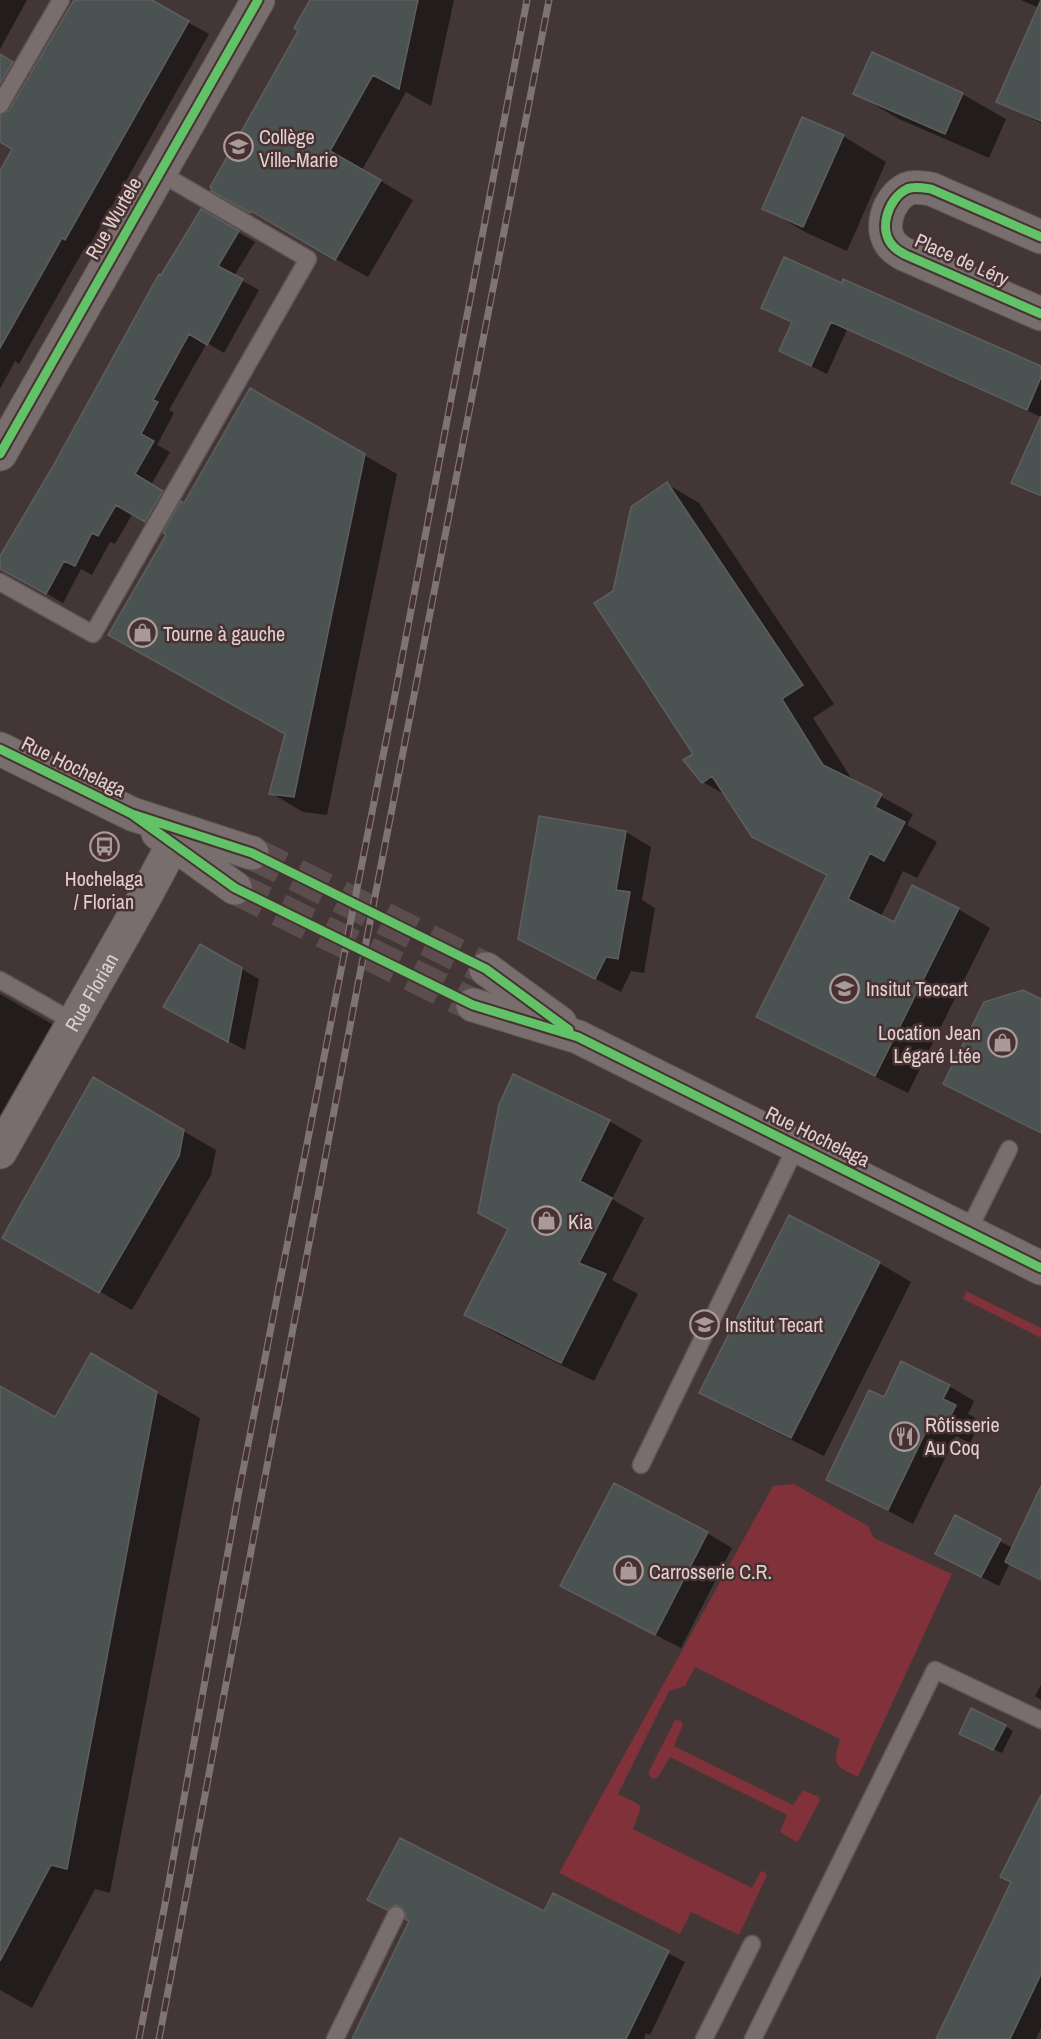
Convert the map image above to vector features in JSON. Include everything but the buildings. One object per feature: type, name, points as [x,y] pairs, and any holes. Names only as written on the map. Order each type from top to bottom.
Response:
[{"type":"street","name":"Rue Wurtele","points":[[0,454],[258,0]]},
{"type":"street","name":"Place de Léry","points":[[1040,232],[931,189],[919,187],[908,188],[896,197],[885,223],[887,236],[894,247],[906,255],[1041,314]]},
{"type":"street","name":"Rue Hochelaga","points":[[0,749],[177,837],[235,888]]},
{"type":"street","name":"Rue Hochelaga","points":[[177,837],[252,853]]},
{"type":"street","name":"Rue Florian","points":[[0,1152],[177,837]]},
{"type":"street","name":"Rue Hochelaga","points":[[486,969],[578,1037]]},
{"type":"street","name":"Rue Hochelaga","points":[[473,1005],[578,1037],[1041,1268]]},
{"type":"lane","points":[[0,105],[61,0]]},
{"type":"lane","points":[[0,582],[93,634],[308,260],[160,173]]},
{"type":"lane","points":[[0,980],[74,1022]]},
{"type":"lane","points":[[641,1465],[797,1145]]},
{"type":"lane","points":[[969,1231],[1009,1149]]},
{"type":"lane","points":[[753,2039],[935,1670],[1041,1720]]},
{"type":"lane","points":[[336,2039],[396,1915]]},
{"type":"lane","points":[[704,2039],[753,1944]]},
{"type":"shaded area","points":[[966,1291],[1041,1328],[1041,1338],[963,1299]]},
{"type":"shaded area","points":[[794,1484],[868,1526],[874,1538],[952,1574],[858,1777],[839,1767],[837,1763],[836,1754],[840,1739],[695,1667],[685,1686],[669,1691],[618,1794],[638,1804],[641,1808],[633,1829],[752,1888],[761,1871],[767,1875],[739,1935],[691,1912],[680,1934],[559,1873],[773,1486]]},
{"type":"shaded area","points":[[675,1720],[681,1721],[683,1725],[674,1746],[793,1805],[803,1790],[819,1797],[820,1800],[799,1840],[797,1842],[780,1832],[787,1815],[670,1757],[658,1777],[653,1779],[649,1771]]},
{"type":"tunnel","points":[[252,853],[486,969]]},
{"type":"tunnel","points":[[235,888],[473,1005]]},
{"type":"railway","points":[[139,2039],[238,1496],[394,700],[527,0]]},
{"type":"railway","points":[[159,2039],[358,984],[549,0]]},
{"type":"cycle path","points":[[0,454],[258,0]]},
{"type":"cycle path","points":[[1041,237],[931,189],[913,188],[900,193],[887,215],[886,232],[889,240],[903,253],[1041,314]]},
{"type":"cycle path","points":[[0,749],[132,814],[252,853],[486,969],[569,1030]]},
{"type":"cycle path","points":[[132,814],[235,888],[473,1005],[578,1037],[1041,1268]]},
{"type":"place","name":"Collège Ville-Marie","points":[[238,147]]},
{"type":"place","name":"Tourne à gauche","points":[[142,633]]},
{"type":"place","name":"Hochelaga / Florian","points":[[104,847]]},
{"type":"place","name":"Insitut Teccart","points":[[845,988]]},
{"type":"place","name":"Location Jean Légaré Ltée","points":[[1002,1043]]},
{"type":"place","name":"Kia","points":[[547,1221]]},
{"type":"place","name":"Institut Tecart","points":[[704,1324]]},
{"type":"place","name":"Rôtisserie Au Coq","points":[[904,1436]]},
{"type":"place","name":"Carrosserie C.R.","points":[[628,1571]]}]
